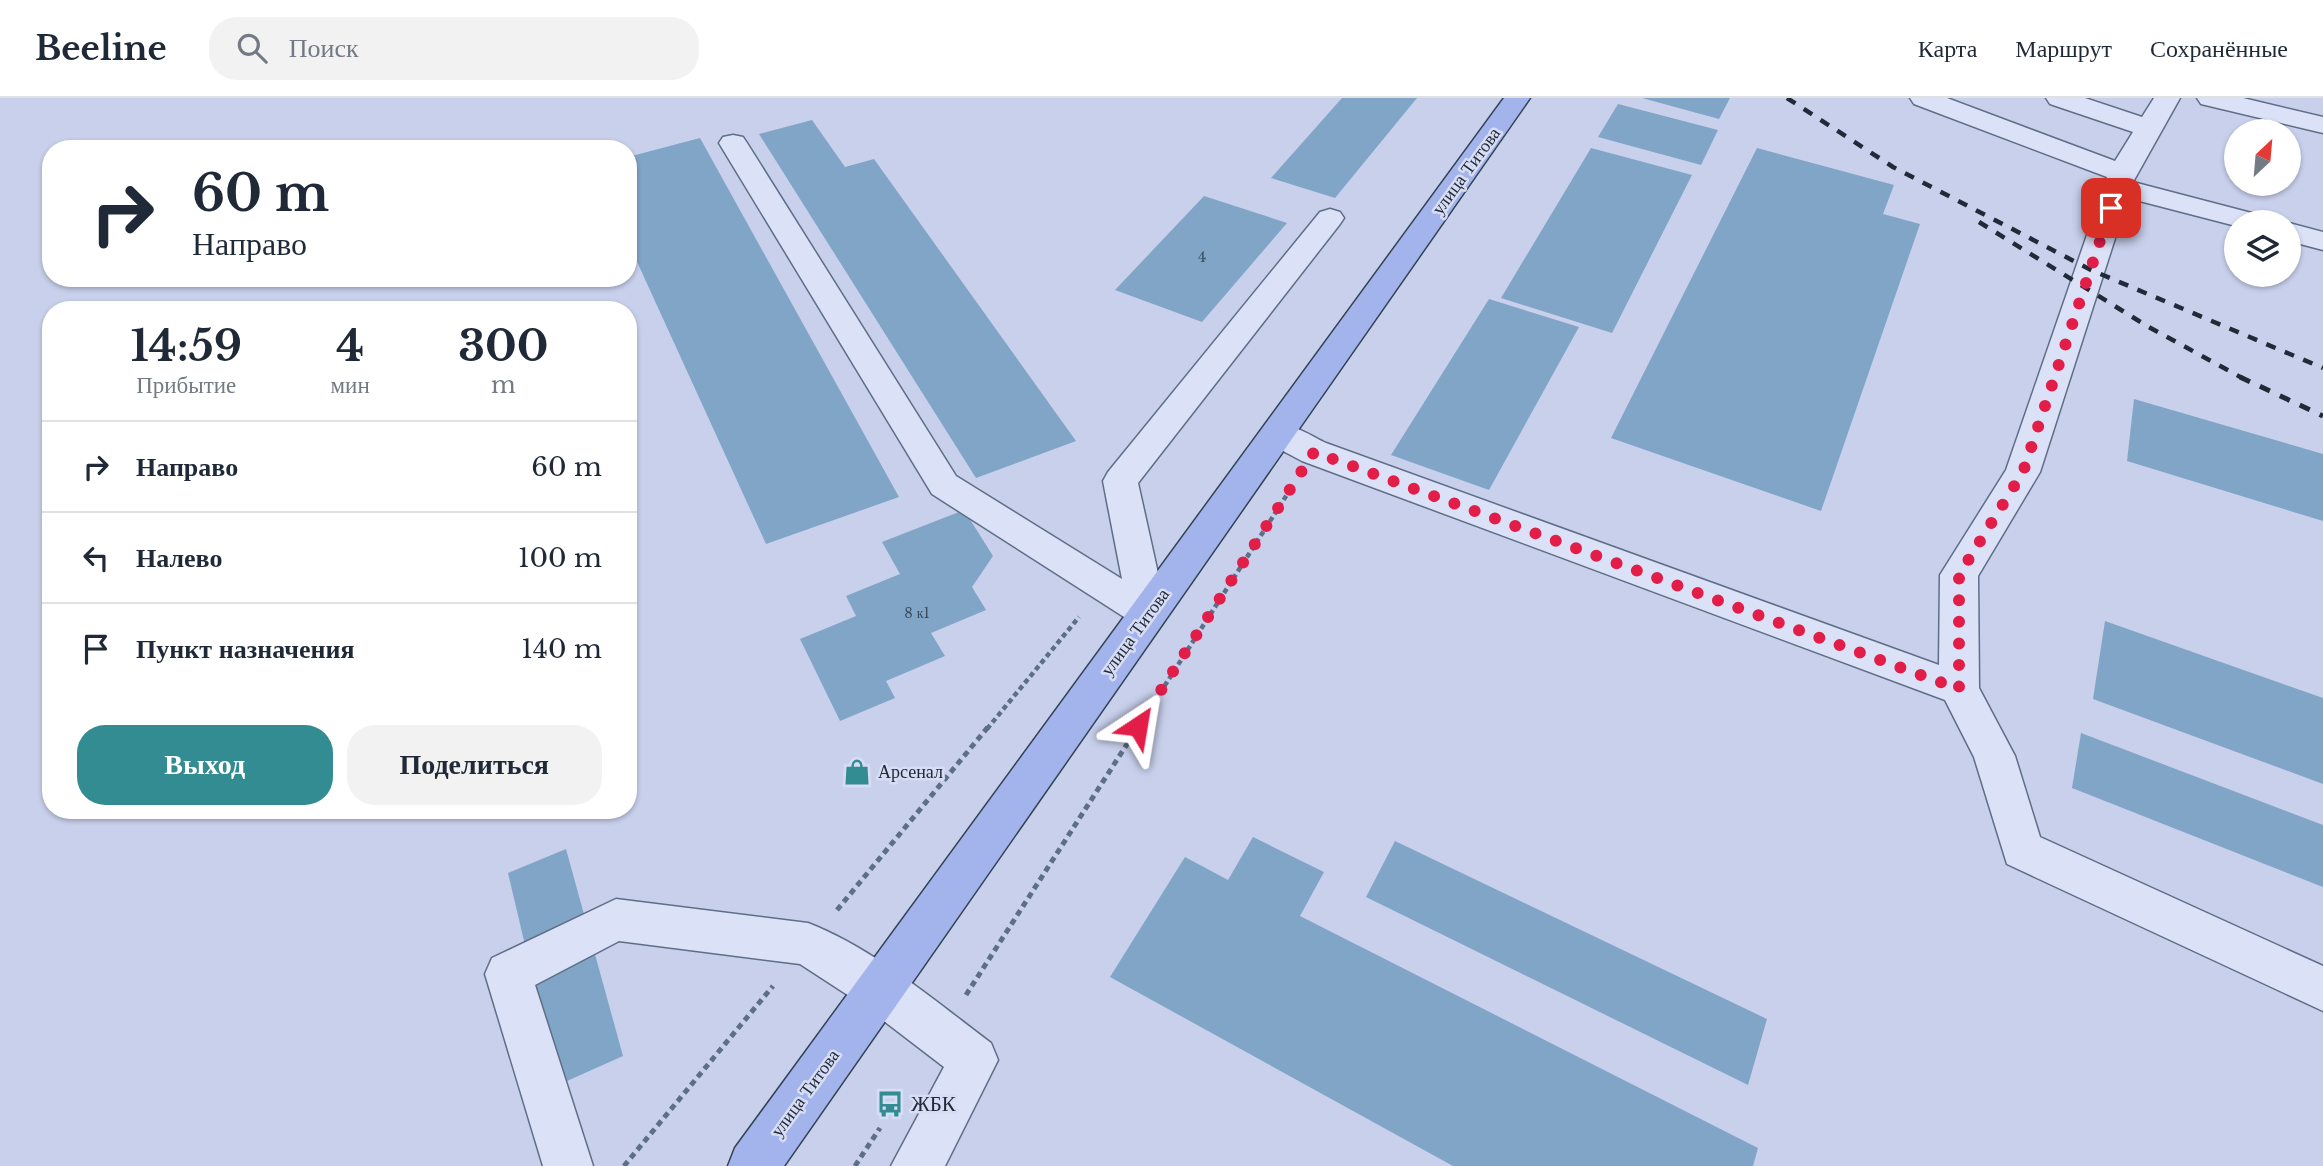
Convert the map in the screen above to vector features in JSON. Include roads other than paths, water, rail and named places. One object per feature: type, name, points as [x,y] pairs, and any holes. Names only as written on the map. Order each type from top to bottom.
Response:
[{"type":"main road","name":"улица Титова","points":[[753,1166],[1148,614],[1296,443],[1517,98]]},
{"type":"lane","points":[[1923,98],[2120,180],[2224,213]]},
{"type":"lane","points":[[2059,98],[2148,128]]},
{"type":"lane","points":[[2167,98],[2120,180],[2023,472],[1959,575],[1959,689],[1994,756],[2022,850],[2323,989]]},
{"type":"lane","points":[[2210,98],[2323,125]]},
{"type":"lane","points":[[733,143],[944,485],[1148,614]]},
{"type":"lane","points":[[1148,614],[1120,481],[1331,218]]},
{"type":"lane","points":[[2301,235],[2323,241]]},
{"type":"lane","points":[[1296,443],[1959,689]]},
{"type":"lane","points":[[568,1166],[508,974],[616,920],[808,944],[880,989],[974,1060],[932,1142],[916,1166]]},
{"type":"railway","points":[[1787,98],[1893,167],[2091,270],[2323,368]]},
{"type":"railway","points":[[1979,222],[2147,326],[2242,378]]},
{"type":"railway","points":[[2242,378],[2323,416]]},
{"type":"place","name":"Арсенал","points":[[857,772]]},
{"type":"place","name":"ЖБК","points":[[890,1104]]}]
